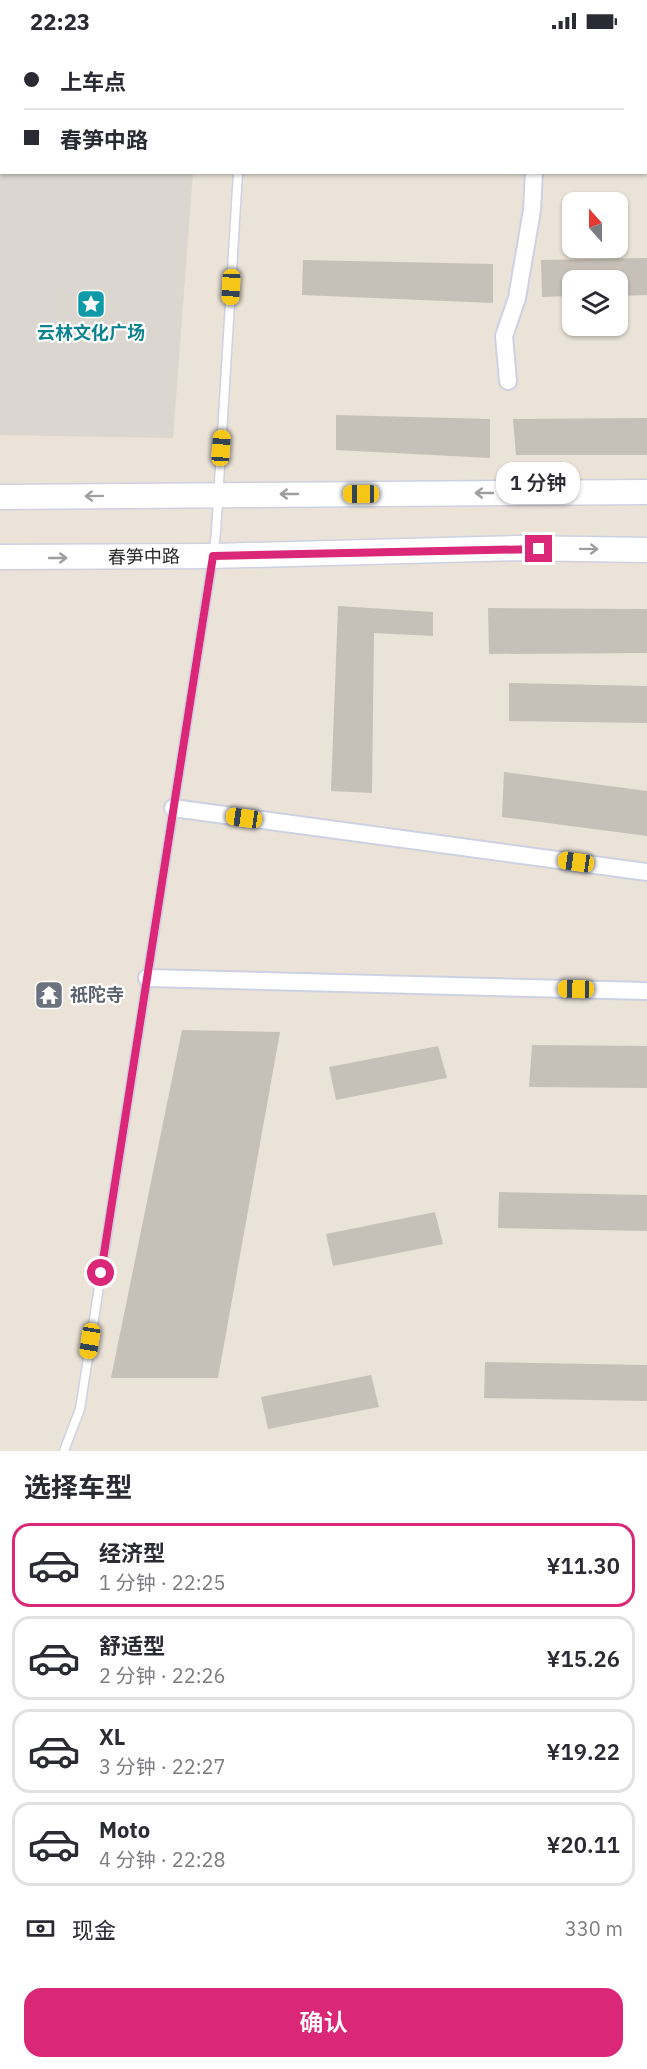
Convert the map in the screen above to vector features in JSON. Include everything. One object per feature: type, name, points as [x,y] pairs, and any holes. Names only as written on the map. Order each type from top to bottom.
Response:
[{"type":"main road","points":[[0,497],[647,492]]},
{"type":"main road","name":"春笋中路","points":[[0,557],[213,556],[518,548],[647,550]]},
{"type":"street","points":[[508,381],[504,336],[517,298],[532,210],[534,174]]},
{"type":"street","points":[[173,808],[647,872]]},
{"type":"street","points":[[147,978],[647,991]]},
{"type":"lane","points":[[64,1451],[80,1409],[213,556],[238,174]]},
{"type":"shaded area","name":"云林文化广场","points":[[0,174],[193,174],[173,438],[0,435]]},
{"type":"building","points":[[647,258],[647,295],[628,296],[628,270],[562,270],[562,296],[542,297],[541,260]]},
{"type":"building","points":[[303,260],[493,264],[493,303],[302,295]]},
{"type":"building","points":[[336,415],[490,419],[490,458],[336,450]]},
{"type":"building","points":[[647,418],[647,455],[516,455],[513,419]]},
{"type":"building","points":[[338,606],[433,612],[433,636],[374,633],[372,793],[331,791]]},
{"type":"building","points":[[488,608],[647,609],[647,653],[489,654]]},
{"type":"building","points":[[509,683],[647,686],[647,723],[509,721]]},
{"type":"building","points":[[504,772],[647,791],[647,836],[502,817]]},
{"type":"building","points":[[182,1030],[280,1032],[218,1378],[111,1378]]},
{"type":"building","points":[[532,1045],[647,1046],[647,1088],[529,1087]]},
{"type":"building","points":[[438,1046],[447,1078],[336,1100],[329,1067]]},
{"type":"building","points":[[499,1192],[647,1195],[647,1231],[498,1228]]},
{"type":"building","points":[[435,1212],[443,1244],[333,1266],[326,1234]]},
{"type":"building","points":[[485,1362],[647,1365],[647,1401],[484,1398]]},
{"type":"building","points":[[371,1375],[379,1407],[268,1429],[261,1397]]},
{"type":"place","name":"云林文化广场","points":[[91,304]]},
{"type":"place","name":"祇陀寺","points":[[49,995]]},
{"type":"route","points":[[101,1273],[213,556],[539,549]]}]
